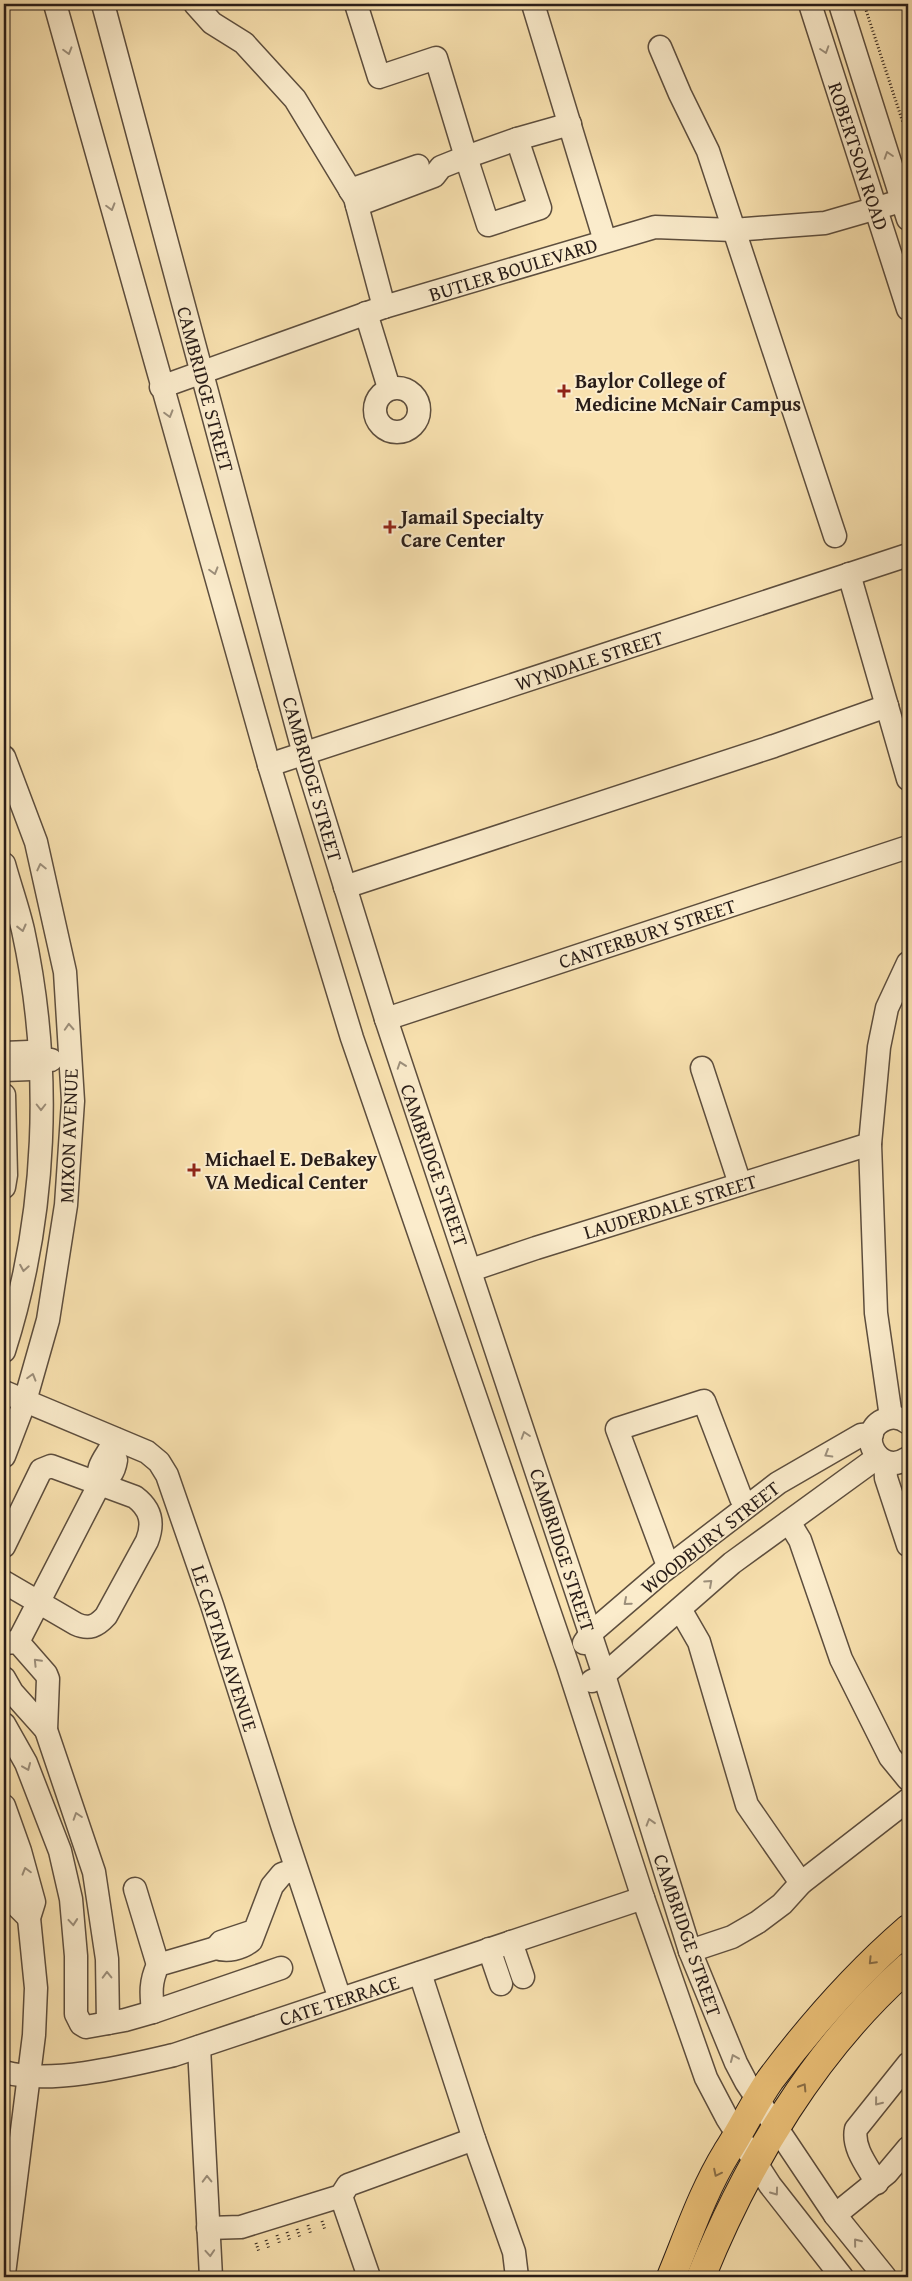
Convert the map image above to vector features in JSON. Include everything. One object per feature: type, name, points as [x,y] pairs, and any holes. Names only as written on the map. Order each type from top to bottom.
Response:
[{"type":"main road","points":[[671,2277],[700,2207],[727,2153],[738,2138],[770,2081],[825,2010],[908,1928]]},
{"type":"main road","points":[[701,2277],[723,2223],[754,2164],[810,2077],[845,2030],[905,1976]]},
{"type":"street","name":"CAMBRIDGE STREET","points":[[55,4],[161,387],[269,765],[352,1038],[568,1666],[643,1898],[706,2078],[754,2164],[842,2277]]},
{"type":"street","name":"CAMBRIDGE STREET","points":[[103,4],[304,754],[386,1020],[471,1270],[604,1674],[690,1951],[736,2063],[758,2100],[835,2215],[885,2277]]},
{"type":"street","points":[[195,4],[212,23],[244,43],[296,99],[354,198],[389,388]]},
{"type":"street","points":[[356,4],[380,77],[436,58],[488,225],[540,208],[517,139]]},
{"type":"street","points":[[533,4],[605,241]]},
{"type":"street","name":"ROBERTSON ROAD","points":[[810,4],[908,309]]},
{"type":"street","name":"ROBERTSON ROAD","points":[[840,4],[906,206]]},
{"type":"street","points":[[660,47],[680,94],[708,151],[835,536]]},
{"type":"street","points":[[354,198],[428,162],[440,167],[517,139],[571,131]]},
{"type":"street","name":"BUTLER BOULEVARD","points":[[161,387],[375,310],[655,227],[733,230],[825,222],[877,209],[906,206]]},
{"type":"street","name":"WYNDALE STREET","points":[[269,765],[908,555]]},
{"type":"street","points":[[849,574],[908,780]]},
{"type":"street","points":[[345,887],[774,746],[887,706]]},
{"type":"street","name":"MIXON AVENUE","points":[[4,757],[36,842],[65,972],[73,1101],[66,1204],[48,1320],[25,1401],[4,1456]]},
{"type":"street","name":"CANTERBURY STREET","points":[[386,1020],[908,847]]},
{"type":"street","name":"MIXON AVENUE","points":[[4,864],[22,928],[31,972],[40,1058],[41,1122],[36,1190],[22,1279],[4,1351]]},
{"type":"street","points":[[908,963],[887,1008],[879,1047],[870,1144],[876,1313],[900,1420],[879,1423],[872,1434],[872,1447],[882,1459],[886,1478],[908,1545]]},
{"type":"street","points":[[4,1053],[29,1052],[40,1058],[71,1062]]},
{"type":"street","points":[[4,1070],[31,1069],[40,1058]]},
{"type":"street","points":[[702,1068],[740,1184]]},
{"type":"street","points":[[4,1095],[6,1175],[4,1187]]},
{"type":"street","name":"LAUDERDALE STREET","points":[[471,1270],[870,1144]]},
{"type":"street","name":"LE CAPTAIN AVENUE","points":[[4,1392],[112,1446],[154,1456],[163,1468],[171,1484],[340,1999]]},
{"type":"street","points":[[668,1561],[617,1429],[704,1401],[741,1498],[747,1506]]},
{"type":"street","name":"WOODBURY STREET","points":[[568,1666],[590,1634],[668,1561],[778,1483],[861,1435],[872,1434]]},
{"type":"street","points":[[108,2024],[107,1959],[94,1872],[46,1730],[48,1679],[43,1668],[11,1642],[39,1603],[99,1484],[97,1473],[104,1456],[112,1446]]},
{"type":"street","points":[[882,1459],[900,1462],[908,1458]]},
{"type":"street","name":"WOODBURY STREET","points":[[576,1690],[604,1674],[732,1563],[882,1459]]},
{"type":"street","points":[[4,1546],[42,1470],[51,1466],[135,1497],[144,1505],[151,1517],[151,1531],[147,1541],[106,1616],[97,1624],[83,1627],[4,1582]]},
{"type":"street","points":[[789,1522],[800,1540],[841,1659],[890,1757],[908,1779]]},
{"type":"street","points":[[680,1609],[699,1642],[747,1805],[801,1883]]},
{"type":"street","points":[[4,1678],[12,1692],[46,1730]]},
{"type":"street","points":[[4,1724],[26,1763],[60,1851],[71,1899],[76,1956],[76,2014],[81,2024],[86,2027],[108,2024],[153,2012],[281,1968]]},
{"type":"street","points":[[690,1951],[732,1937],[758,1922],[782,1904],[801,1883],[908,1800]]},
{"type":"street","points":[[4,1806],[20,1851],[34,1902],[29,1918],[36,1988],[29,2077],[4,2274]]},
{"type":"street","points":[[4,1860],[17,1906],[29,1918]]},
{"type":"street","points":[[158,1966],[216,1948],[221,1942],[254,1931],[272,1886],[282,1874],[296,1869]]},
{"type":"street","points":[[135,1889],[158,1966],[151,1980],[150,1990],[153,2012]]},
{"type":"street","name":"CATE TERRACE","points":[[4,2072],[29,2077],[111,2068],[174,2056],[643,1898]]},
{"type":"street","points":[[501,1946],[513,1980]]},
{"type":"street","points":[[420,1973],[474,2139],[514,2252],[517,2277]]},
{"type":"street","points":[[199,2047],[212,2277]]},
{"type":"street","points":[[877,2183],[856,2146],[854,2138],[856,2129],[908,2064]]},
{"type":"street","points":[[208,2228],[241,2227],[341,2196],[348,2185],[474,2139]]},
{"type":"street","points":[[835,2215],[877,2183],[908,2148]]},
{"type":"street","points":[[341,2196],[369,2277]]},
{"type":"path","points":[[864,4],[908,138]]},
{"type":"place","name":"Baylor College of Medicine McNair Campus","points":[[564,391]]},
{"type":"place","name":"Jamail Specialty Care Center","points":[[390,527]]},
{"type":"place","name":"Michael E. DeBakey VA Medical Center","points":[[194,1170]]}]
